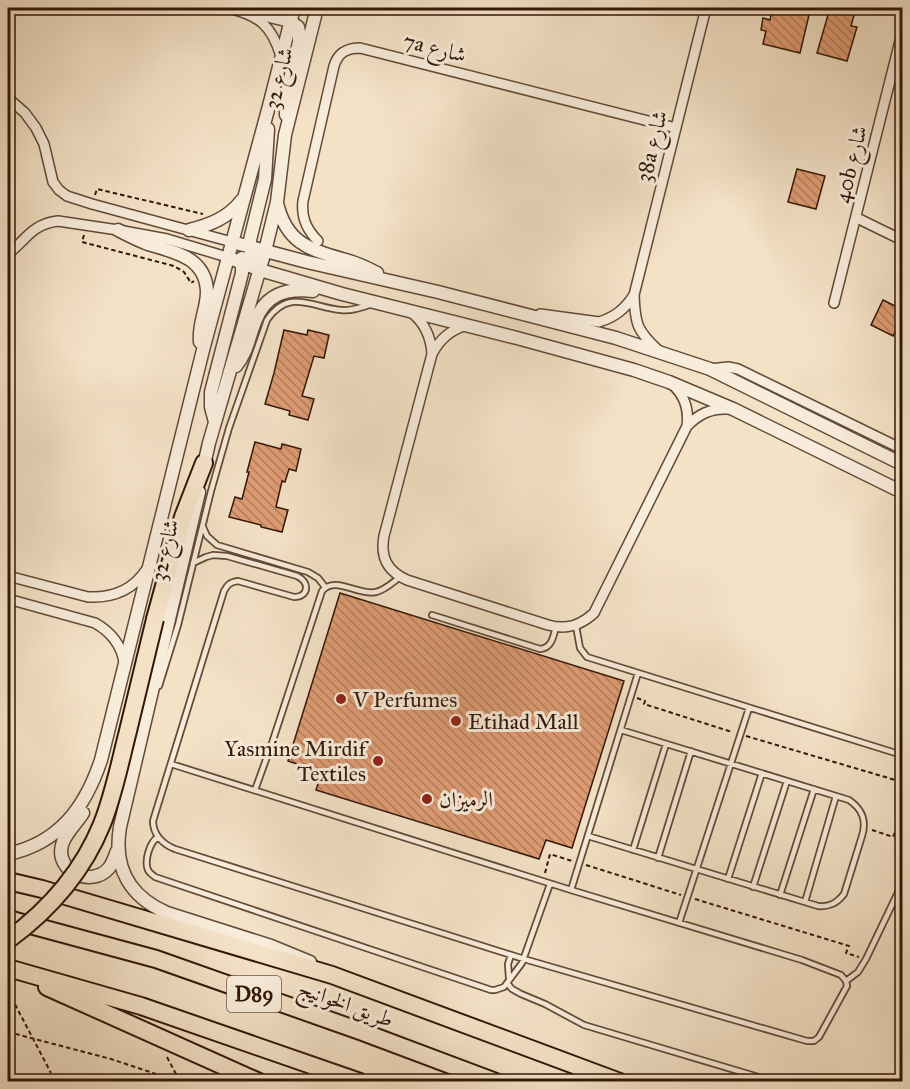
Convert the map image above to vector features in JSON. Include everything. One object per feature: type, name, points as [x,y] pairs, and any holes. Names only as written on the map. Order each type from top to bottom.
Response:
[{"type":"highway","points":[[8,940],[48,906],[69,881],[87,854],[102,825],[112,794],[183,516],[204,462]]},
{"type":"highway","points":[[8,881],[53,892],[332,975],[620,1082]]},
{"type":"highway","name":"طريق الخوانيج","points":[[8,919],[156,959],[496,1082]]},
{"type":"highway","points":[[8,969],[259,1082]]},
{"type":"highway","name":"D89","points":[[8,969],[141,1006],[360,1082]]},
{"type":"street","points":[[239,9],[266,8]]},
{"type":"street","name":"شارع 32","points":[[8,854],[37,844],[55,832],[71,818],[84,801],[94,781],[227,257],[294,8]]},
{"type":"street","name":"شارع 32","points":[[317,8],[288,122],[277,202],[260,270],[204,462],[195,510],[120,827],[118,849],[125,877],[142,899],[154,908],[271,946],[332,975]]},
{"type":"street","name":"38a شارع","points":[[660,352],[640,330],[635,314],[634,295],[706,8]]},
{"type":"street","points":[[239,9],[290,21],[298,27],[300,37],[285,105],[288,122]]},
{"type":"street","points":[[239,9],[264,24],[275,38],[281,57]]},
{"type":"street","name":"40b شارع","points":[[834,303],[903,33]]},
{"type":"street","name":"7a شارع","points":[[318,241],[310,233],[304,220],[303,201],[334,66],[340,54],[346,50],[360,48],[676,128]]},
{"type":"street","points":[[8,98],[25,113],[36,128],[44,144],[53,182],[67,196],[249,247],[571,325],[660,352],[710,369],[903,464]]},
{"type":"street","points":[[260,270],[249,247],[265,179],[269,106]]},
{"type":"street","points":[[189,230],[220,220],[230,214],[244,197]]},
{"type":"street","points":[[277,202],[279,212],[289,231],[304,245],[369,269],[394,282]]},
{"type":"street","points":[[857,218],[903,240]]},
{"type":"street","points":[[8,254],[32,230],[48,222],[67,221],[167,239],[342,294],[467,325],[634,370],[669,382],[733,409],[903,492]]},
{"type":"street","points":[[118,230],[139,241],[184,255],[199,268],[207,295],[200,328],[203,350]]},
{"type":"street","points":[[215,423],[211,407],[211,392],[243,264],[232,242]]},
{"type":"street","points":[[231,371],[245,354],[258,314],[271,299],[288,290],[342,294]]},
{"type":"street","points":[[526,315],[553,315],[598,322],[607,320],[623,310],[634,295]]},
{"type":"street","points":[[410,311],[422,322],[429,337],[432,354]]},
{"type":"street","points":[[467,325],[446,335],[432,354],[383,543],[385,559],[399,577],[556,627],[576,626],[586,621],[594,613],[687,426],[685,401],[676,387],[669,382]]},
{"type":"street","points":[[710,369],[729,367],[738,369],[903,449]]},
{"type":"street","points":[[687,426],[708,411],[733,409]]},
{"type":"street","points":[[8,576],[88,597],[101,598],[118,593],[134,584],[149,565]]},
{"type":"street","points":[[8,599],[84,620],[104,628],[119,646],[124,667]]},
{"type":"street","points":[[94,781],[89,802],[62,844],[62,860],[72,873],[87,878],[96,877],[109,868],[118,849]]},
{"type":"lane","points":[[146,716],[164,672],[229,428],[264,327],[272,314],[284,304],[299,301],[345,310],[378,303]]},
{"type":"lane","points":[[203,525],[207,536],[217,545],[308,572],[318,578],[325,587]]},
{"type":"lane","points":[[171,764],[550,884],[802,960],[841,975],[847,986],[819,1037],[810,1041],[524,959],[165,844],[154,829],[153,820],[226,587],[233,582],[242,582],[299,597],[303,595],[306,586],[297,576],[227,556],[213,555],[193,563]]},
{"type":"lane","points":[[255,790],[322,591],[333,584],[363,592],[376,592],[399,577]]},
{"type":"lane","points":[[432,615],[540,649],[548,647],[556,627]]},
{"type":"lane","points":[[576,626],[580,648],[587,657],[903,755]]},
{"type":"lane","points":[[571,890],[638,673]]},
{"type":"lane","points":[[679,923],[749,708]]},
{"type":"lane","points":[[588,836],[818,906],[833,904],[844,894],[864,828],[864,819],[856,805],[849,800],[621,730]]},
{"type":"lane","points":[[633,850],[666,744]]},
{"type":"lane","points":[[658,858],[691,751]]},
{"type":"lane","points":[[728,879],[762,773]]},
{"type":"lane","points":[[753,887],[787,781]]},
{"type":"lane","points":[[780,895],[813,789]]},
{"type":"lane","points":[[805,902],[836,796]]},
{"type":"lane","points":[[159,837],[152,842],[147,861],[150,872],[156,877],[491,990],[500,989],[524,959],[550,884]]},
{"type":"lane","points":[[846,981],[858,972],[866,959],[903,884]]},
{"type":"lane","points":[[511,955],[508,964],[508,981],[512,989],[521,994],[584,1024],[775,1082]]},
{"type":"path","points":[[631,696],[645,701],[644,704],[903,782]]},
{"type":"path","points":[[864,828],[893,837],[903,816]]},
{"type":"path","points":[[543,881],[550,854],[849,946],[846,953],[866,959]]},
{"type":"path","points":[[8,991],[51,1073]]},
{"type":"path","points":[[8,1032],[111,1059],[180,1082]]},
{"type":"path","points":[[180,1082],[166,1057],[180,1058],[182,1048]]},
{"type":"building","points":[[772,8],[809,15],[800,53],[763,44],[766,31],[761,30],[763,18],[770,20]]},
{"type":"building","points":[[830,8],[856,8],[851,26],[857,27],[847,61],[817,53]]},
{"type":"building","points":[[797,169],[825,176],[816,209],[788,202]]},
{"type":"building","points":[[883,300],[903,310],[903,316],[893,336],[871,325]]},
{"type":"building","points":[[284,330],[307,335],[308,330],[329,335],[324,358],[314,356],[302,396],[314,399],[308,420],[289,415],[290,411],[265,404]]},
{"type":"building","points":[[255,442],[281,449],[282,444],[301,449],[296,471],[289,469],[285,482],[282,481],[276,507],[288,510],[282,532],[229,517],[235,497],[242,499]]},
{"type":"building","name":"Etihad Mall","points":[[340,593],[624,681],[572,848],[546,840],[539,859],[316,790],[322,772],[288,761]]},
{"type":"place","name":"V Perfumes","points":[[341,699]]},
{"type":"place","name":"Etihad Mall","points":[[456,721]]},
{"type":"place","name":"Yasmine Mirdif Textiles","points":[[378,761]]},
{"type":"place","name":"الرميزان","points":[[427,799]]}]
